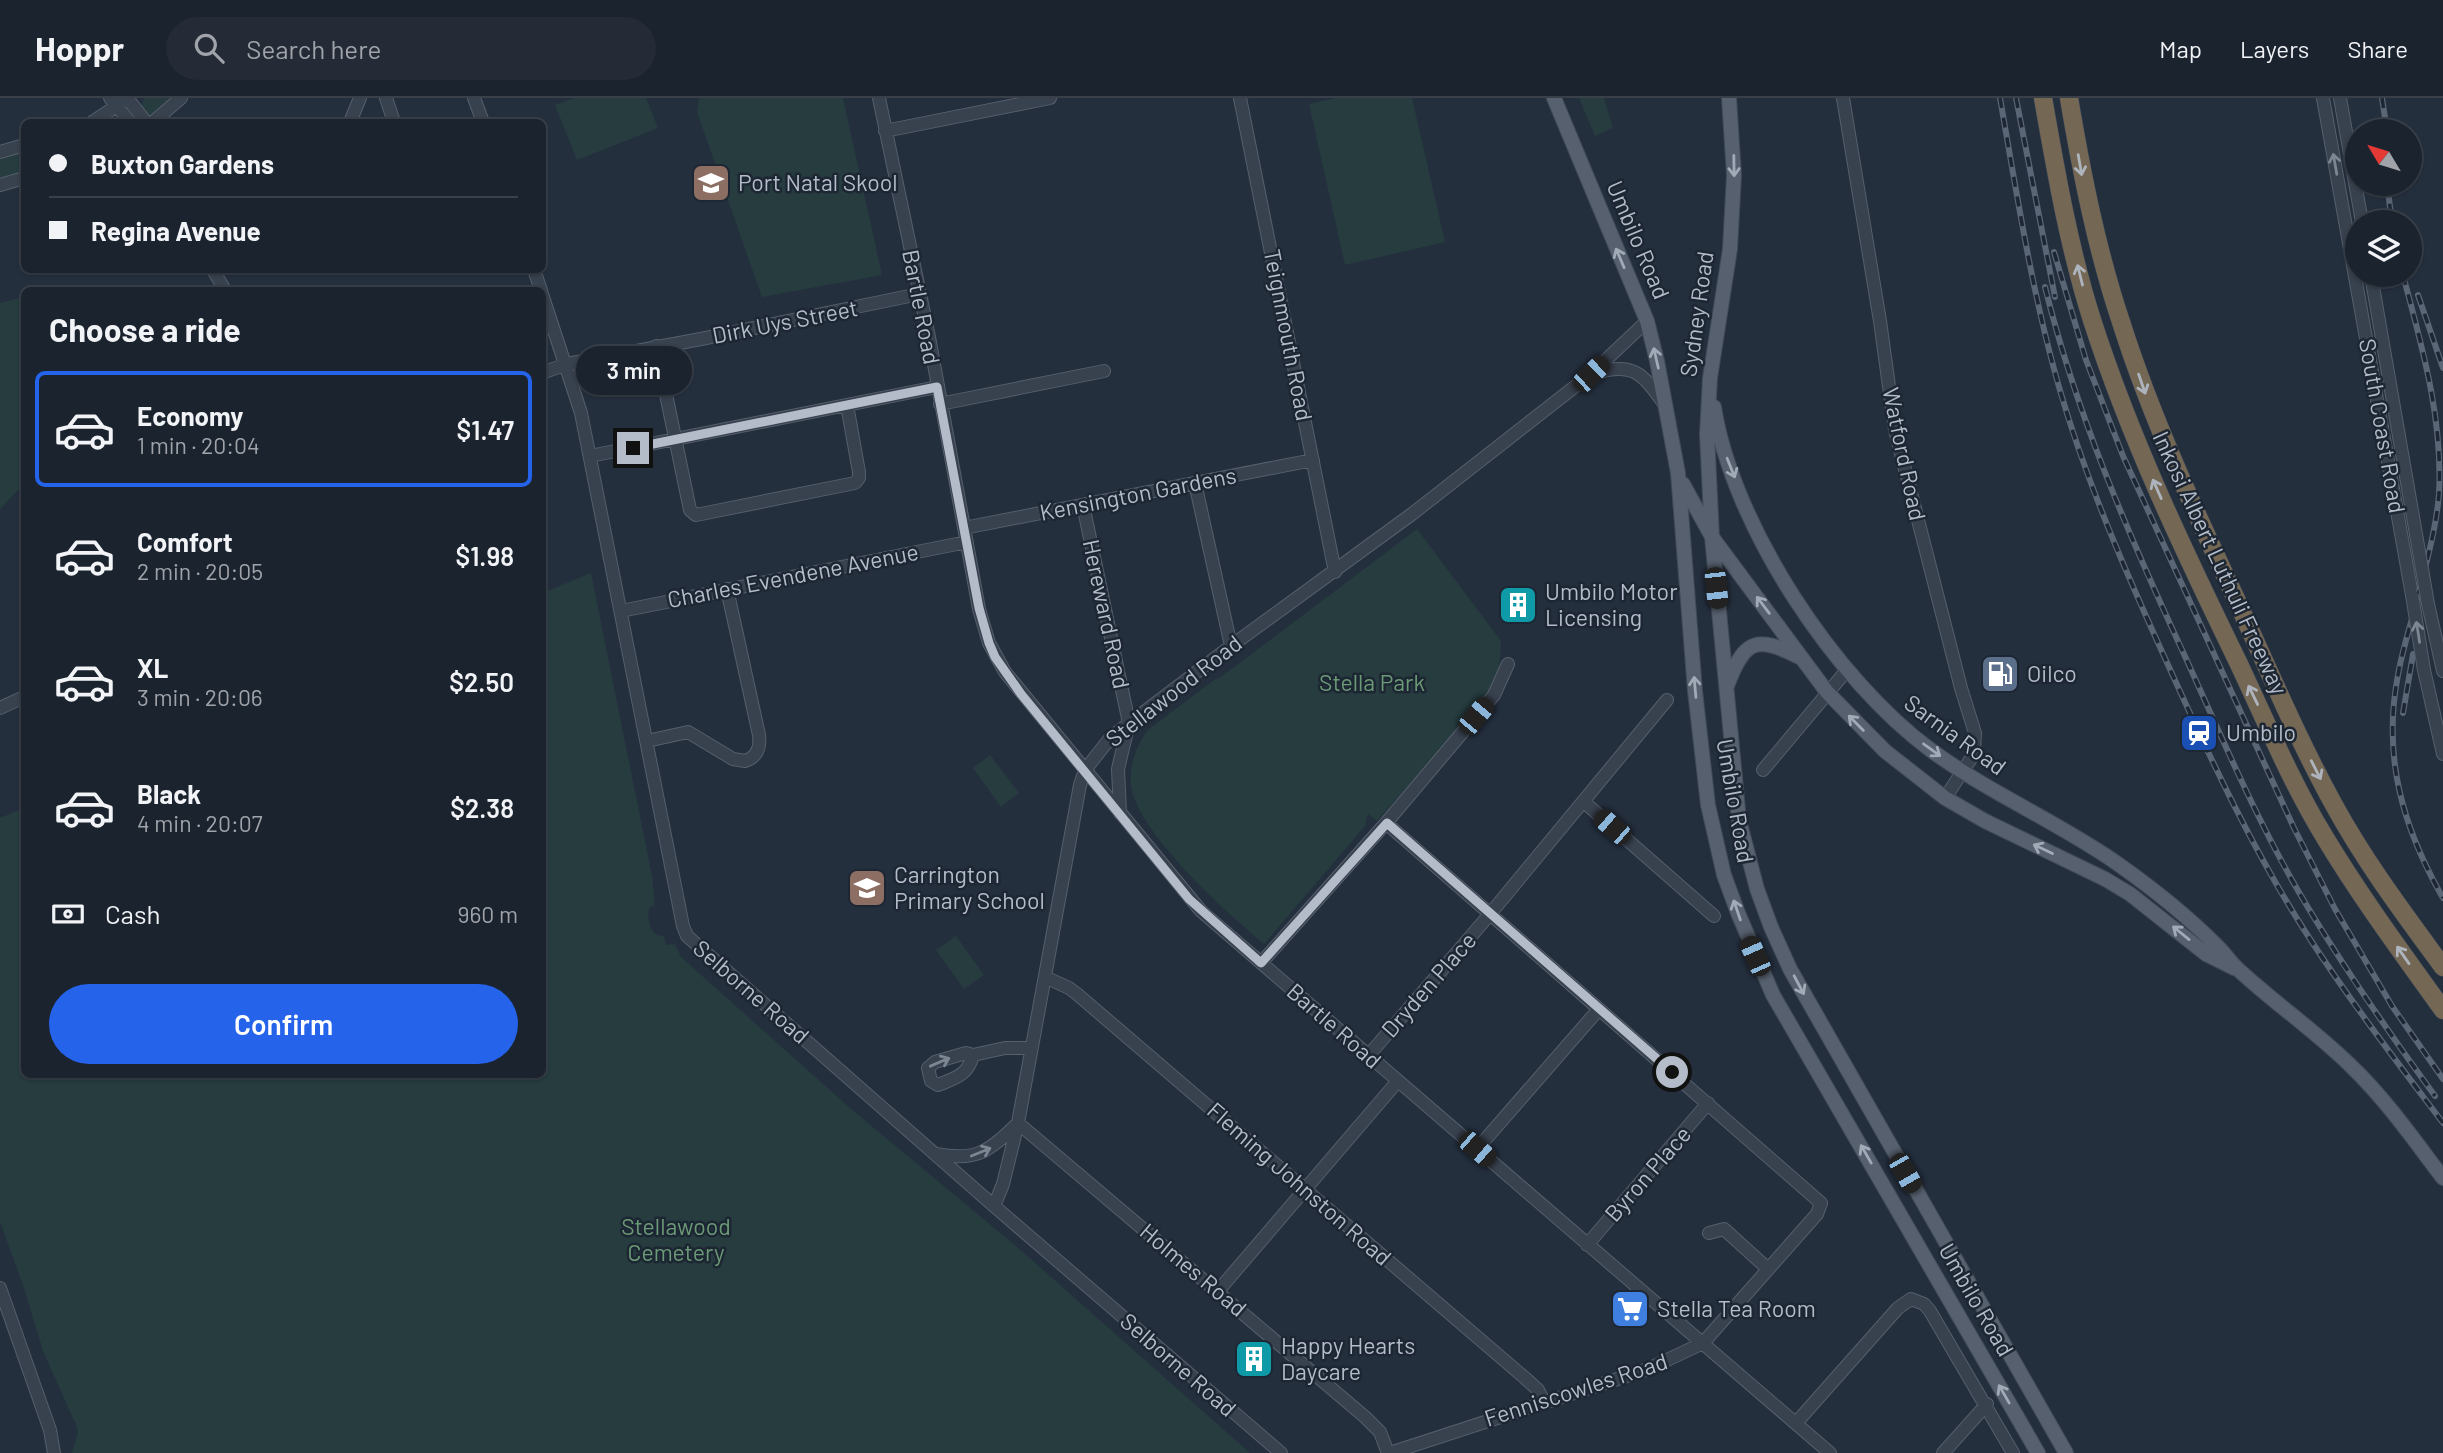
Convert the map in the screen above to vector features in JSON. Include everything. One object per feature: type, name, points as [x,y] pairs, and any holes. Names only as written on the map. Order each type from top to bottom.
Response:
[{"type":"highway","name":"Inkosi Albert Luthuli Freeway","points":[[2043,98],[2060,194],[2082,287],[2139,449],[2296,785],[2351,880],[2443,1010]]},
{"type":"highway","name":"Inkosi Albert Luthuli Freeway","points":[[2069,98],[2082,174],[2102,258],[2129,348],[2174,464],[2291,720],[2335,807],[2377,876],[2443,967]]},
{"type":"main road","name":"Umbilo Road","points":[[1554,98],[1647,321],[1667,408],[1678,473],[1695,691],[1708,805],[1724,875],[1773,995],[2038,1453]]},
{"type":"main road","name":"Sydney Road","points":[[1712,537],[1707,435],[1710,378],[1730,248],[1734,176],[1729,98]]},
{"type":"main road","name":"Sarnia Road","points":[[1710,378],[1723,449],[1756,528],[1785,583],[1847,670],[1902,728],[1963,772],[2118,864],[2157,894],[2214,943],[2238,970],[2355,1069],[2389,1107],[2443,1178]]},
{"type":"main road","name":"Sarnia Road","points":[[1678,473],[1712,537],[1803,660],[1828,692],[1885,751],[1945,797],[1999,829],[2130,894],[2206,954],[2238,970]]},
{"type":"main road","name":"Umbilo Road","points":[[1712,537],[1740,820],[1749,864],[1778,944],[1813,1012],[2066,1453]]},
{"type":"main road","points":[[1726,688],[1738,660],[1759,644],[1774,645],[1803,660]]},
{"type":"street","points":[[156,119],[181,98]]},
{"type":"street","points":[[351,119],[360,98]]},
{"type":"street","points":[[386,98],[393,119]]},
{"type":"street","points":[[474,98],[481,119]]},
{"type":"street","name":"Bartle Road","points":[[879,98],[979,608],[995,657],[1021,694],[1189,899],[1397,1082],[1830,1453]]},
{"type":"street","points":[[885,131],[1026,100],[1050,98]]},
{"type":"street","name":"Teignmouth Road","points":[[1240,98],[1335,572]]},
{"type":"street","name":"Watford Road","points":[[1843,98],[1895,430],[1975,733],[1974,754],[1945,797]]},
{"type":"street","name":"South Coast Road","points":[[2323,98],[2424,670],[2443,754]]},
{"type":"street","points":[[2340,98],[2360,210]]},
{"type":"street","points":[[96,119],[122,100]]},
{"type":"street","points":[[122,100],[129,119]]},
{"type":"street","points":[[122,100],[143,119]]},
{"type":"street","points":[[0,152],[21,146]]},
{"type":"street","points":[[0,185],[21,179]]},
{"type":"street","name":"South Coast Road","points":[[2373,287],[2428,604],[2443,671]]},
{"type":"street","name":"Dirk Uys Street","points":[[546,372],[567,364],[919,295]]},
{"type":"street","name":"Selborne Road","points":[[546,304],[581,413],[682,926],[687,936],[994,1206],[1281,1453]]},
{"type":"street","name":"Stellawood Road","points":[[994,1206],[1003,1184],[1018,1124],[1080,785],[1085,770],[1103,745],[1231,646],[1335,572],[1591,374],[1647,321]]},
{"type":"street","points":[[656,346],[690,510],[696,515],[855,483],[859,472],[847,405]]},
{"type":"street","name":"Stellawood Road","points":[[1591,374],[1624,367],[1644,378],[1667,408]]},
{"type":"street","points":[[940,404],[1104,371]]},
{"type":"street","points":[[590,456],[937,387]]},
{"type":"street","name":"Kensington Gardens","points":[[964,528],[1313,460]]},
{"type":"street","points":[[1195,483],[1231,646]]},
{"type":"street","name":"Hereward Road","points":[[1083,505],[1129,723]]},
{"type":"street","name":"Charles Evendene Avenue","points":[[621,611],[967,542]]},
{"type":"street","points":[[647,741],[688,732],[738,761],[751,760],[760,747],[727,589]]},
{"type":"street","points":[[1261,963],[1387,823],[1494,695],[1508,664]]},
{"type":"street","points":[[1763,770],[1847,670]]},
{"type":"street","points":[[0,708],[21,698]]},
{"type":"street","name":"Dryden Place","points":[[1368,1056],[1667,700]]},
{"type":"street","points":[[1120,813],[1118,769],[1129,723]]},
{"type":"street","points":[[1584,802],[1714,916]]},
{"type":"street","points":[[1387,823],[1708,1103]]},
{"type":"street","name":"Fleming Johnston Road","points":[[1045,977],[1077,994],[1529,1382],[1538,1390],[1544,1402]]},
{"type":"street","points":[[1477,1149],[1599,1009]]},
{"type":"street","points":[[973,1055],[1005,1048],[1031,1048]]},
{"type":"street","points":[[1218,1291],[1397,1082]]},
{"type":"street","name":"Fenniscowles Road","points":[[1389,1453],[1648,1369],[1703,1343],[1817,1214],[1820,1207],[1819,1200],[1708,1103]]},
{"type":"street","name":"Byron Place","points":[[1587,1245],[1708,1103]]},
{"type":"street","points":[[935,1154],[976,1156],[992,1147],[1018,1124]]},
{"type":"street","name":"Holmes Road","points":[[1018,1124],[1375,1426],[1389,1453]]},
{"type":"street","points":[[1709,1233],[1724,1229],[1768,1269]]},
{"type":"street","points":[[0,1287],[42,1404],[54,1453]]},
{"type":"street","points":[[1796,1423],[1898,1308],[1911,1299],[1924,1304],[1930,1311],[1987,1404],[2013,1453]]},
{"type":"street","points":[[1943,1453],[1987,1404]]},
{"type":"green space","points":[[144,98],[172,98],[150,117],[141,107]]},
{"type":"green space","points":[[573,98],[646,98],[658,128],[577,160],[555,105]]},
{"type":"green space","points":[[699,98],[843,98],[882,275],[762,297],[697,112]]},
{"type":"green space","points":[[1335,98],[1412,98],[1445,242],[1345,265],[1309,104]]},
{"type":"green space","points":[[1579,98],[1604,98],[1613,128],[1595,136]]},
{"type":"green space","points":[[21,153],[21,175],[0,181],[0,158]]},
{"type":"green space","points":[[21,298],[21,487],[0,509],[0,303]]},
{"type":"green space","name":"Stella Park","points":[[1417,529],[1501,641],[1499,676],[1492,692],[1377,821],[1368,814],[1365,826],[1264,944],[1190,875],[1155,834],[1142,814],[1131,787],[1131,769],[1136,752],[1149,729]]},
{"type":"green space","name":"Stellawood Cemetery","points":[[591,573],[652,876],[655,905],[649,908],[649,917],[655,934],[664,936],[666,945],[675,944],[681,957],[850,1108],[1016,1246],[1250,1453],[72,1453],[78,1432],[76,1425],[43,1351],[0,1222],[0,818],[21,809],[21,1078],[546,1078],[546,592]]},
{"type":"green space","points":[[990,755],[1019,793],[1001,807],[973,768]]},
{"type":"green space","points":[[956,936],[984,975],[964,989],[936,950]]},
{"type":"railway","points":[[2000,98],[2049,352],[2095,494],[2138,598],[2217,771],[2270,873],[2342,986],[2443,1123]]},
{"type":"railway","points":[[2016,98],[2055,297]]},
{"type":"railway","points":[[2382,98],[2385,119]]},
{"type":"railway","points":[[2389,196],[2390,210]]},
{"type":"railway","points":[[2054,252],[2086,360],[2123,456],[2294,828],[2335,909],[2392,1006],[2443,1079]]},
{"type":"railway","points":[[2045,287],[2072,381],[2105,472],[2142,562],[2253,805],[2300,894],[2332,946],[2435,1096]]},
{"type":"railway","points":[[2406,287],[2430,383],[2438,438],[2439,494],[2429,551],[2400,666],[2393,735],[2395,763],[2407,818],[2443,898]]},
{"type":"railway","points":[[2418,295],[2443,368]]},
{"type":"railway","points":[[2403,713],[2413,654]]},
{"type":"place","name":"Port Natal Skool","points":[[711,183]]},
{"type":"place","name":"Umbilo Motor Licensing","points":[[1518,605]]},
{"type":"place","name":"Oilco","points":[[2000,674]]},
{"type":"place","name":"Umbilo","points":[[2199,733]]},
{"type":"place","name":"Carrington Primary School","points":[[867,888]]},
{"type":"place","name":"Stella Tea Room","points":[[1630,1309]]},
{"type":"place","name":"Happy Hearts Daycare","points":[[1254,1359]]},
{"type":"route","points":[[633,448],[937,387],[979,608],[995,657],[1027,702],[1201,911],[1261,963],[1387,823],[1441,873],[1672,1072]]}]
